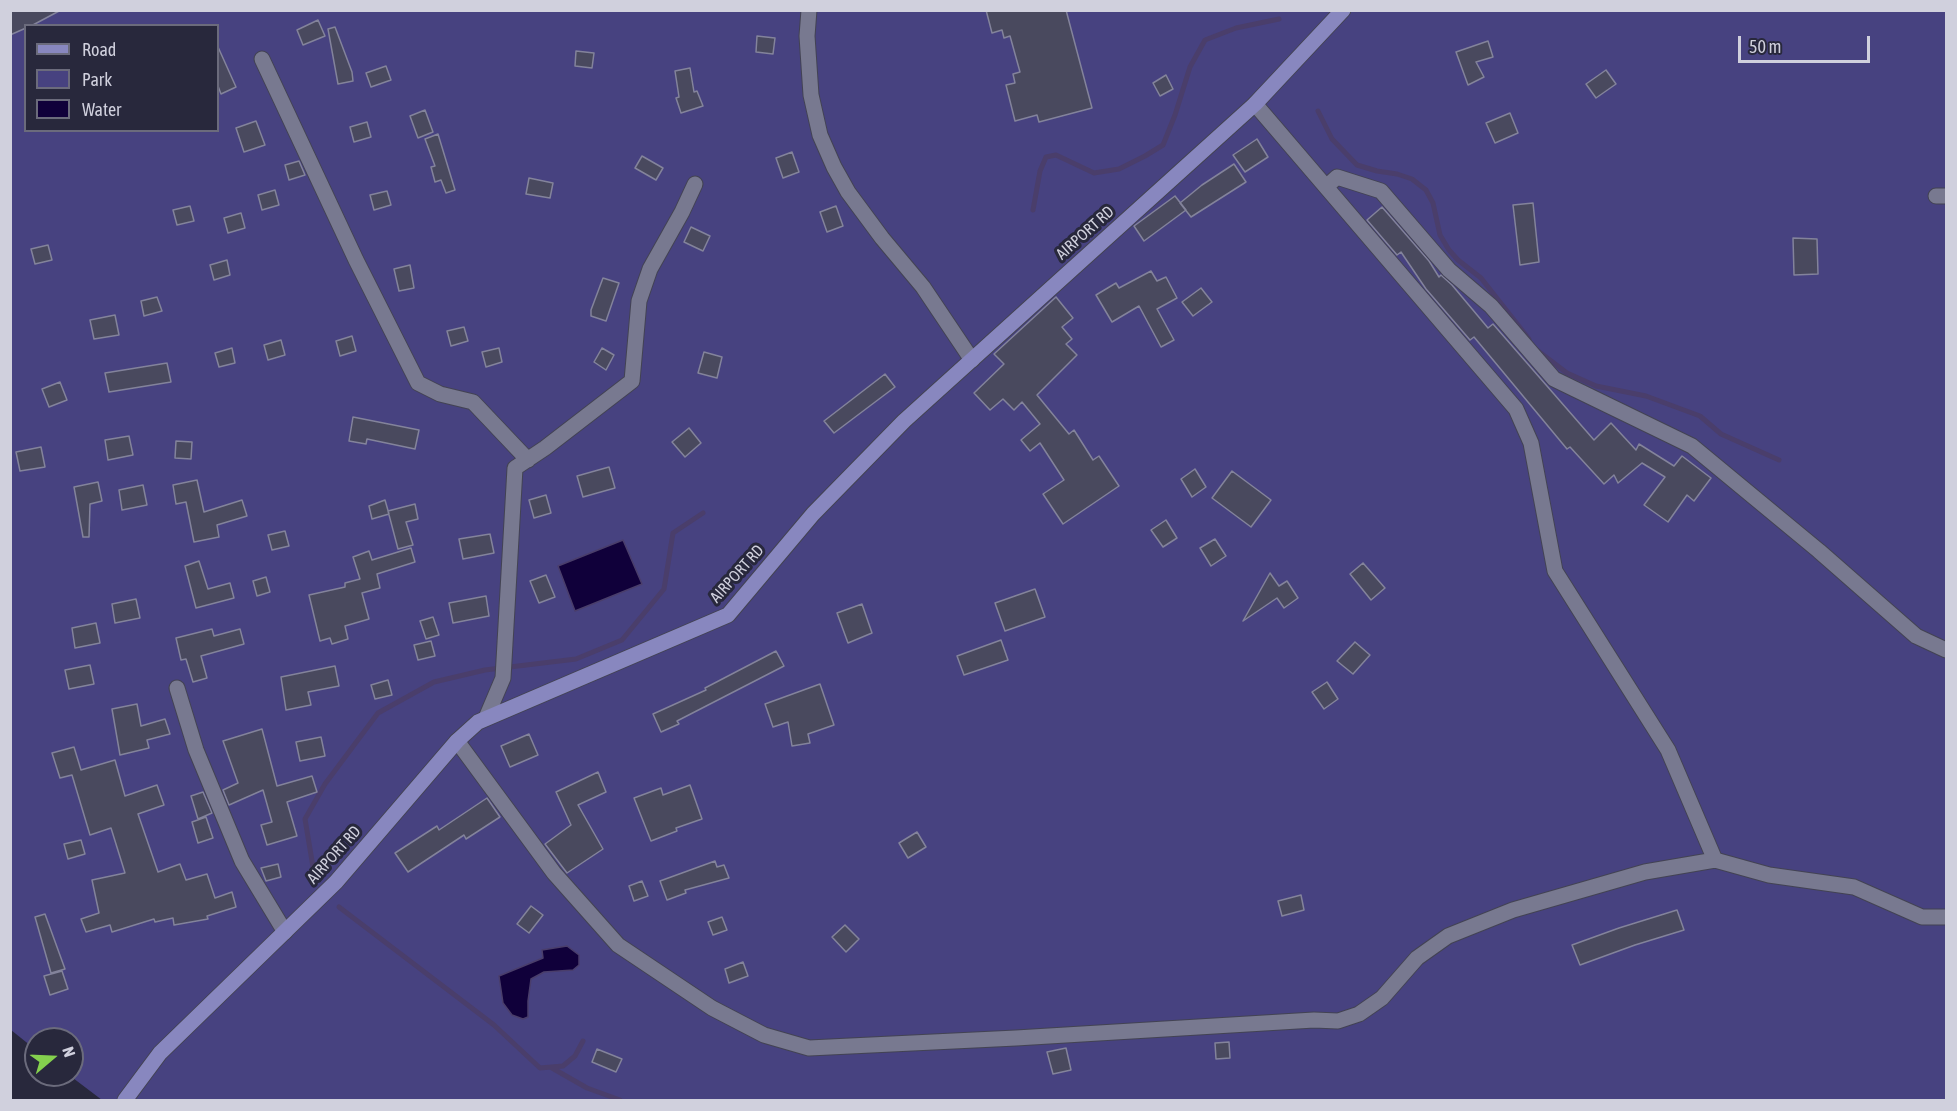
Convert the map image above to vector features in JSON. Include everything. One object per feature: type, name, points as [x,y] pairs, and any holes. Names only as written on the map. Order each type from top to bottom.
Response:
[{"type":"main road","name":"AIRPORT RD","points":[[124,1101],[160,1053],[336,882],[458,741],[478,722],[728,615],[813,514],[904,421],[1255,104],[1343,10]]},
{"type":"street","points":[[809,10],[807,36],[811,95],[820,135],[834,167],[848,192],[923,288],[972,360]]},
{"type":"street","points":[[262,59],[356,260],[418,383],[440,394],[473,402],[528,460]]},
{"type":"street","points":[[1255,104],[1516,410],[1531,444],[1555,571],[1668,750],[1715,860]]},
{"type":"street","points":[[1326,187],[1337,177],[1381,191],[1449,270],[1491,306],[1554,379],[1692,446],[1819,551],[1916,636],[1947,650]]},
{"type":"street","points":[[486,718],[503,678],[515,468],[632,381],[639,302],[650,269],[695,184]]},
{"type":"street","points":[[177,688],[196,750],[242,861],[285,932]]},
{"type":"street","points":[[458,741],[554,873],[618,945],[712,1008],[764,1035],[809,1048],[1314,1020],[1338,1021],[1359,1014],[1382,998],[1417,958],[1448,936],[1513,910],[1644,872],[1715,860],[1769,875],[1854,887],[1922,917],[1947,917]]},
{"type":"green space","points":[[10,11],[1946,11],[1946,1100],[102,1100],[84,1086],[84,1027],[24,1027],[24,1040],[11,1030]]},
{"type":"water","points":[[623,540],[642,584],[575,611],[558,566]]},
{"type":"water","points":[[567,946],[579,955],[579,965],[573,970],[544,972],[531,979],[528,1017],[523,1019],[512,1015],[503,1003],[499,976],[543,958],[542,950]]},
{"type":"building","points":[[10,10],[61,10],[35,24],[24,24],[24,29],[10,35]]},
{"type":"building","points":[[986,10],[1066,10],[1092,108],[1039,122],[1037,115],[1015,121],[1006,85],[1015,83],[1013,74],[1020,72],[1010,36],[1004,38],[1002,30],[992,33]]},
{"type":"building","points":[[318,20],[325,36],[303,45],[297,30]]},
{"type":"building","points":[[335,27],[352,72],[353,81],[338,84],[328,29]]},
{"type":"building","points":[[757,36],[775,38],[773,54],[756,52]]},
{"type":"building","points":[[1488,41],[1493,57],[1476,62],[1484,77],[1468,85],[1456,52]]},
{"type":"building","points":[[219,49],[236,87],[221,94],[219,89]]},
{"type":"building","points":[[576,51],[594,53],[592,68],[575,66]]},
{"type":"building","points":[[386,66],[391,80],[371,87],[366,73]]},
{"type":"building","points":[[690,68],[694,92],[697,91],[703,106],[681,113],[676,98],[679,97],[675,71]]},
{"type":"building","points":[[1606,70],[1616,84],[1596,98],[1586,84]]},
{"type":"building","points":[[1166,75],[1173,89],[1160,96],[1153,83]]},
{"type":"building","points":[[425,110],[433,132],[418,138],[410,116]]},
{"type":"building","points":[[1510,113],[1518,133],[1495,143],[1486,123]]},
{"type":"building","points":[[256,121],[265,145],[244,152],[236,128]]},
{"type":"building","points":[[367,122],[371,137],[354,142],[350,127]]},
{"type":"building","points":[[438,134],[455,190],[446,193],[441,180],[435,182],[431,167],[435,166],[425,139]]},
{"type":"building","points":[[1257,139],[1268,157],[1245,172],[1233,155]]},
{"type":"building","points":[[792,152],[799,172],[783,178],[776,158]]},
{"type":"building","points":[[642,156],[663,168],[656,180],[635,168]]},
{"type":"building","points":[[299,161],[305,175],[289,180],[285,165]]},
{"type":"building","points":[[1234,164],[1246,182],[1191,217],[1180,203]]},
{"type":"building","points":[[529,178],[553,183],[550,198],[526,194]]},
{"type":"building","points":[[275,190],[279,205],[262,210],[258,195]]},
{"type":"building","points":[[387,191],[391,205],[374,210],[370,195]]},
{"type":"building","points":[[1175,196],[1186,210],[1144,241],[1134,226]]},
{"type":"building","points":[[1533,203],[1539,262],[1520,265],[1513,205]]},
{"type":"building","points":[[190,206],[194,221],[177,225],[173,210]]},
{"type":"building","points":[[836,206],[843,226],[827,232],[820,212]]},
{"type":"building","points":[[1382,207],[1429,261],[1439,277],[1441,275],[1452,285],[1488,328],[1493,324],[1594,440],[1611,423],[1636,450],[1639,444],[1674,466],[1682,456],[1711,478],[1694,501],[1687,495],[1668,522],[1644,505],[1665,477],[1642,463],[1618,483],[1614,475],[1604,484],[1570,447],[1567,449],[1474,337],[1470,340],[1426,289],[1401,252],[1397,255],[1367,220]]},
{"type":"building","points":[[241,213],[245,228],[228,233],[224,218]]},
{"type":"building","points":[[691,227],[710,236],[703,251],[684,242]]},
{"type":"building","points":[[1793,238],[1817,239],[1818,274],[1794,275]]},
{"type":"building","points":[[48,245],[52,260],[35,264],[31,249]]},
{"type":"building","points":[[227,260],[230,275],[214,280],[210,265]]},
{"type":"building","points":[[410,265],[414,288],[399,291],[394,269]]},
{"type":"building","points":[[1151,271],[1157,281],[1166,277],[1177,298],[1157,309],[1174,340],[1161,347],[1139,306],[1112,322],[1096,295],[1116,283],[1119,288]]},
{"type":"building","points":[[603,278],[619,283],[606,321],[591,316],[591,310]]},
{"type":"building","points":[[1201,288],[1212,302],[1193,316],[1182,302]]},
{"type":"building","points":[[157,297],[162,311],[144,316],[141,301]]},
{"type":"building","points":[[1056,297],[1073,318],[1062,327],[1072,339],[1066,344],[1077,355],[1037,395],[1069,434],[1074,430],[1093,460],[1099,456],[1119,486],[1063,524],[1043,494],[1064,480],[1040,443],[1030,451],[1021,440],[1040,424],[1022,402],[1014,410],[1003,399],[990,410],[974,393],[1004,364],[994,354]]},
{"type":"building","points":[[115,315],[119,335],[94,339],[90,320]]},
{"type":"building","points":[[464,327],[468,341],[451,346],[447,331]]},
{"type":"building","points":[[352,336],[356,351],[340,356],[336,341]]},
{"type":"building","points":[[281,340],[285,355],[268,360],[264,345]]},
{"type":"building","points":[[232,348],[235,363],[219,367],[215,353]]},
{"type":"building","points":[[499,348],[502,362],[486,367],[482,352]]},
{"type":"building","points":[[602,348],[614,355],[606,370],[594,362]]},
{"type":"building","points":[[704,352],[722,357],[717,378],[698,373]]},
{"type":"building","points":[[167,363],[171,382],[109,392],[105,373]]},
{"type":"building","points":[[885,374],[895,387],[834,433],[824,421]]},
{"type":"building","points":[[60,382],[67,400],[49,407],[42,389]]},
{"type":"building","points":[[353,417],[419,430],[415,449],[367,439],[366,444],[349,441]]},
{"type":"building","points":[[689,428],[701,443],[685,457],[672,442]]},
{"type":"building","points":[[129,436],[133,455],[108,460],[105,440]]},
{"type":"building","points":[[176,441],[192,442],[191,459],[175,458]]},
{"type":"building","points":[[41,447],[45,467],[20,471],[16,452]]},
{"type":"building","points":[[609,467],[615,488],[583,497],[577,476]]},
{"type":"building","points":[[1195,469],[1206,487],[1192,497],[1181,479]]},
{"type":"building","points":[[1232,471],[1271,500],[1251,527],[1212,498]]},
{"type":"building","points":[[197,480],[204,512],[242,500],[247,516],[217,525],[219,537],[194,542],[186,502],[176,504],[173,485]]},
{"type":"building","points":[[98,482],[102,501],[90,504],[89,537],[83,537],[74,487]]},
{"type":"building","points":[[143,485],[147,505],[122,510],[119,490]]},
{"type":"building","points":[[546,495],[551,513],[534,518],[529,500]]},
{"type":"building","points":[[385,500],[389,514],[372,519],[369,506]]},
{"type":"building","points":[[415,504],[418,519],[406,522],[413,545],[398,549],[388,511]]},
{"type":"building","points":[[1166,520],[1177,538],[1163,547],[1151,530]]},
{"type":"building","points":[[285,531],[289,546],[272,550],[268,535]]},
{"type":"building","points":[[490,534],[494,553],[463,559],[459,539]]},
{"type":"building","points":[[1215,539],[1226,556],[1211,566],[1200,548]]},
{"type":"building","points":[[411,548],[415,562],[377,574],[380,588],[362,593],[369,619],[345,626],[348,639],[332,644],[330,638],[320,641],[309,595],[345,587],[345,583],[360,579],[353,557],[369,551],[372,560]]},
{"type":"building","points":[[199,561],[208,589],[230,583],[234,598],[196,608],[185,566]]},
{"type":"building","points":[[1363,563],[1385,588],[1371,600],[1350,574]]},
{"type":"building","points":[[1270,573],[1279,586],[1287,581],[1298,598],[1284,608],[1277,598],[1243,621]]},
{"type":"building","points":[[546,575],[555,597],[539,603],[530,581]]},
{"type":"building","points":[[266,577],[270,592],[257,596],[253,581]]},
{"type":"building","points":[[1035,589],[1045,617],[1005,631],[995,603]]},
{"type":"building","points":[[486,596],[489,616],[453,623],[449,603]]},
{"type":"building","points":[[136,599],[140,618],[115,623],[112,604]]},
{"type":"building","points":[[862,604],[872,633],[848,643],[837,613]]},
{"type":"building","points":[[433,617],[439,635],[426,639],[420,621]]},
{"type":"building","points":[[96,623],[100,643],[75,648],[72,628]]},
{"type":"building","points":[[212,629],[214,636],[240,629],[244,644],[201,656],[207,678],[193,682],[186,659],[181,660],[176,638]]},
{"type":"building","points":[[1001,640],[1008,660],[964,675],[957,656]]},
{"type":"building","points":[[431,641],[435,656],[418,660],[414,645]]},
{"type":"building","points":[[1355,642],[1370,655],[1353,674],[1337,661]]},
{"type":"building","points":[[776,651],[784,666],[677,721],[679,724],[661,732],[653,714],[706,690],[705,688]]},
{"type":"building","points":[[90,665],[94,684],[69,689],[65,670]]},
{"type":"building","points":[[335,666],[339,686],[308,692],[311,705],[286,710],[281,677]]},
{"type":"building","points":[[388,680],[392,695],[375,699],[371,685]]},
{"type":"building","points":[[1327,682],[1338,699],[1324,709],[1312,692]]},
{"type":"building","points":[[820,684],[834,725],[808,734],[810,743],[792,746],[788,722],[773,727],[765,704]]},
{"type":"building","points":[[137,704],[141,726],[165,719],[170,734],[147,740],[149,748],[120,755],[112,709]]},
{"type":"building","points":[[262,729],[277,786],[312,776],[317,792],[287,802],[297,836],[267,845],[261,825],[272,822],[263,790],[229,805],[223,790],[238,783],[223,741]]},
{"type":"building","points":[[529,734],[538,755],[510,767],[501,746]]},
{"type":"building","points":[[321,737],[325,756],[300,761],[296,742]]},
{"type":"building","points":[[74,747],[81,770],[115,760],[125,796],[157,785],[164,805],[138,814],[158,872],[180,864],[186,880],[207,874],[215,898],[232,892],[236,907],[207,916],[208,919],[174,925],[173,918],[155,922],[154,919],[112,932],[110,925],[86,932],[81,919],[99,913],[92,880],[125,873],[111,828],[90,835],[72,775],[60,778],[52,753]]},
{"type":"building","points":[[598,772],[606,792],[578,805],[603,849],[567,873],[545,844],[571,825],[556,792]]},
{"type":"building","points":[[690,785],[702,819],[676,828],[677,831],[651,841],[634,798],[661,788],[663,795]]},
{"type":"building","points":[[203,792],[212,813],[198,819],[191,796]]},
{"type":"building","points":[[487,798],[500,817],[466,839],[464,835],[408,872],[395,853],[437,826],[439,830]]},
{"type":"building","points":[[206,817],[213,838],[198,843],[192,822]]},
{"type":"building","points":[[917,832],[926,847],[908,858],[899,843]]},
{"type":"building","points":[[81,840],[85,854],[68,859],[64,844]]},
{"type":"building","points":[[715,861],[717,867],[724,865],[729,878],[685,890],[686,893],[667,900],[660,881]]},
{"type":"building","points":[[278,864],[281,877],[266,881],[261,868]]},
{"type":"building","points":[[642,881],[648,896],[634,901],[629,886]]},
{"type":"building","points":[[1301,895],[1304,910],[1282,916],[1278,901]]},
{"type":"building","points":[[531,906],[543,915],[529,933],[517,924]]},
{"type":"building","points":[[1677,910],[1684,930],[1580,965],[1572,945]]},
{"type":"building","points":[[45,914],[65,969],[51,973],[35,917]]},
{"type":"building","points":[[722,917],[727,930],[713,935],[708,922]]},
{"type":"building","points":[[845,925],[859,939],[846,952],[832,937]]},
{"type":"building","points":[[743,962],[748,976],[729,983],[725,969]]},
{"type":"building","points":[[62,971],[68,989],[50,995],[44,976]]},
{"type":"building","points":[[1229,1042],[1230,1058],[1216,1059],[1215,1043]]},
{"type":"building","points":[[1066,1048],[1071,1070],[1053,1074],[1047,1052]]},
{"type":"building","points":[[597,1049],[622,1059],[616,1072],[592,1062]]},
{"type":"waterway","points":[[1033,210],[1040,171],[1046,157],[1056,155],[1094,173],[1119,169],[1145,156],[1163,145],[1190,67],[1205,40],[1236,28],[1279,19]]},
{"type":"waterway","points":[[1318,111],[1332,139],[1357,165],[1412,179],[1426,190],[1433,203],[1440,235],[1449,250],[1481,278],[1529,339]]},
{"type":"waterway","points":[[1538,351],[1567,373],[1596,386],[1646,396],[1700,416],[1721,434],[1779,460]]},
{"type":"waterway","points":[[315,879],[305,819],[325,784],[378,713],[434,682],[485,670],[576,659],[622,640],[664,589],[673,533],[703,513]]},
{"type":"waterway","points":[[339,907],[494,1025],[540,1068],[563,1066],[575,1056],[583,1041]]},
{"type":"waterway","points":[[552,1068],[587,1088],[620,1100]]}]
